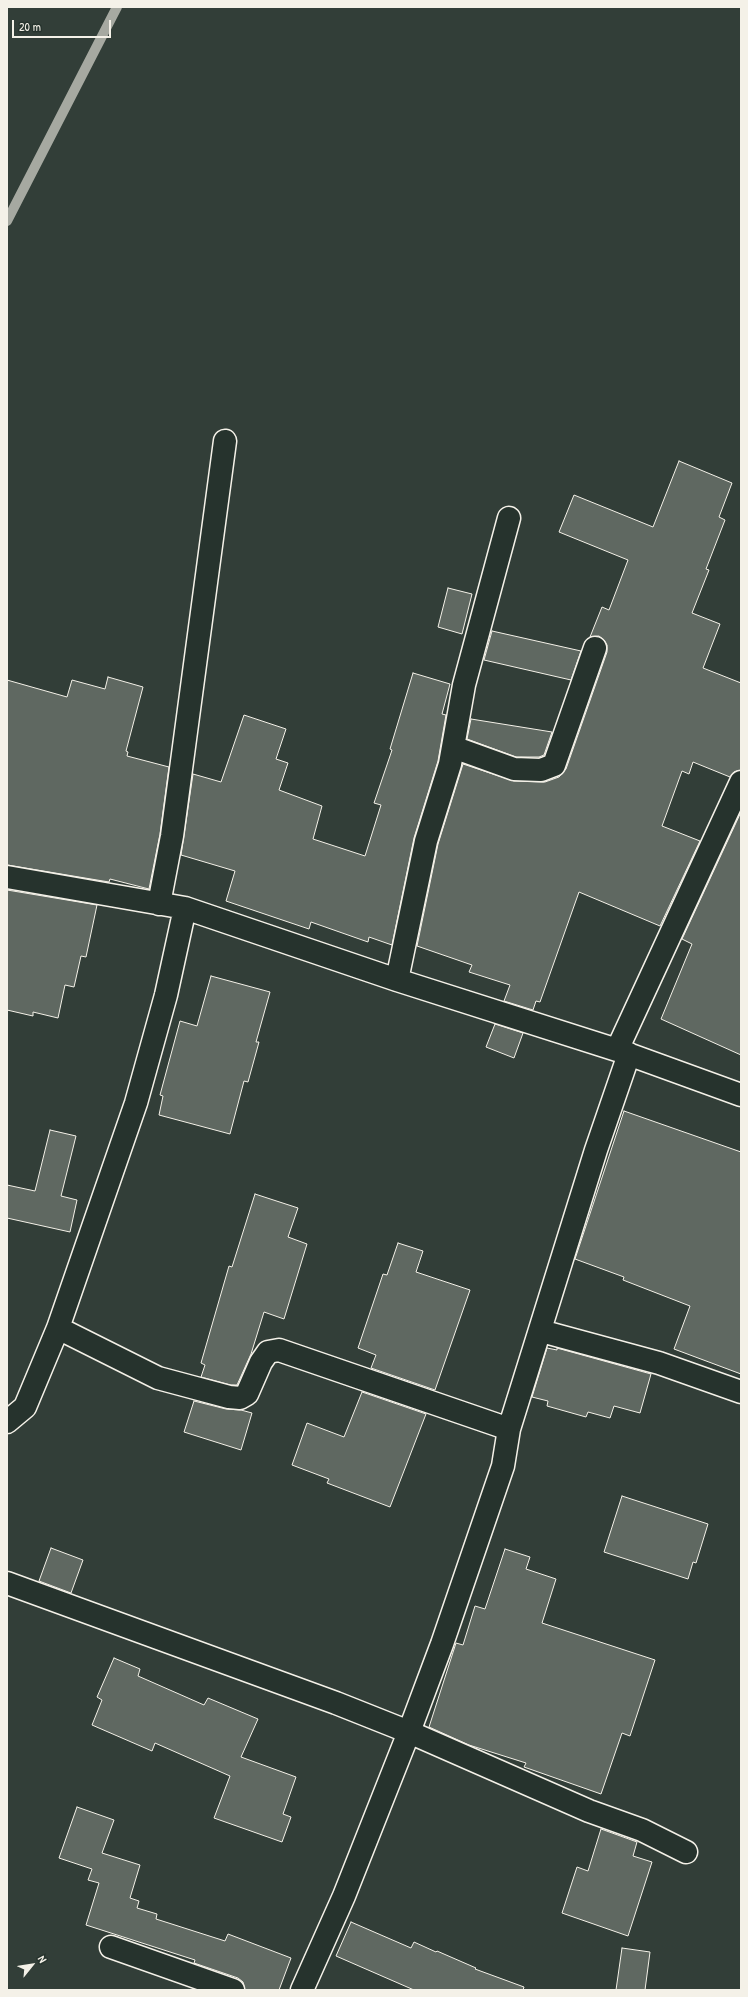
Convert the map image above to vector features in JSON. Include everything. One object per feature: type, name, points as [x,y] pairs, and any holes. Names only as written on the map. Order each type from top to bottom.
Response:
[{"type":"street","points":[[159,904],[172,836],[225,441]]},
{"type":"street","points":[[397,980],[426,841],[450,764],[464,685],[509,518]]},
{"type":"street","points":[[453,747],[514,769],[541,770],[554,765],[595,648]]},
{"type":"street","points":[[302,1990],[344,1896],[409,1732],[442,1644],[503,1466],[510,1429],[596,1150],[623,1052],[741,782]]},
{"type":"street","points":[[7,877],[185,908],[397,980],[623,1052],[741,1095]]},
{"type":"street","points":[[7,1422],[25,1406],[58,1328],[136,1103],[166,995],[185,908]]},
{"type":"street","points":[[58,1328],[158,1378],[229,1397],[240,1398],[247,1394],[261,1362],[268,1352],[279,1350],[510,1429]]},
{"type":"street","points":[[541,1331],[659,1363],[741,1392]]},
{"type":"street","points":[[7,1583],[230,1663],[409,1732],[589,1811],[642,1830],[686,1852]]},
{"type":"street","points":[[111,1948],[233,1990]]},
{"type":"building","points":[[679,461],[732,483],[719,517],[725,520],[706,569],[709,570],[692,613],[720,624],[703,668],[741,683],[741,770],[734,772],[730,777],[693,762],[689,774],[682,771],[662,826],[700,841],[660,926],[579,892],[540,1002],[536,1001],[533,1010],[504,1001],[510,985],[469,972],[472,965],[417,946],[438,844],[463,764],[514,781],[545,782],[559,777],[566,769],[607,652],[607,645],[604,640],[599,636],[590,637],[602,607],[609,610],[628,560],[559,532],[574,495],[653,527]]},
{"type":"building","points":[[448,588],[472,594],[462,634],[438,627]]},
{"type":"building","points":[[492,631],[581,651],[571,680],[484,660]]},
{"type":"building","points":[[413,673],[450,684],[442,714],[446,715],[438,761],[414,838],[392,945],[369,937],[368,942],[311,922],[309,929],[226,901],[235,871],[181,855],[193,774],[221,782],[244,715],[286,729],[276,759],[288,763],[279,790],[322,806],[313,839],[365,856],[381,805],[374,803],[392,750],[390,749]]},
{"type":"building","points":[[108,677],[143,687],[126,751],[128,752],[127,756],[169,767],[160,834],[149,889],[110,879],[109,882],[7,865],[7,680],[67,697],[72,680],[105,689]]},
{"type":"building","points":[[471,719],[552,732],[544,755],[539,757],[516,757],[467,739]]},
{"type":"building","points":[[741,812],[741,1055],[661,1019],[692,944],[682,939]]},
{"type":"building","points":[[7,890],[97,905],[86,957],[81,956],[74,987],[65,985],[58,1018],[33,1012],[33,1016],[7,1010]]},
{"type":"building","points":[[211,976],[270,992],[256,1042],[259,1042],[248,1082],[244,1081],[230,1134],[159,1115],[163,1096],[160,1095],[180,1021],[197,1026]]},
{"type":"building","points":[[495,1024],[523,1033],[514,1058],[486,1047]]},
{"type":"building","points":[[624,1111],[741,1152],[741,1374],[674,1349],[690,1306],[623,1280],[624,1277],[575,1259]]},
{"type":"building","points":[[50,1130],[76,1136],[61,1196],[77,1200],[70,1232],[7,1218],[7,1185],[35,1191]]},
{"type":"building","points":[[255,1194],[298,1208],[288,1237],[307,1244],[284,1319],[264,1312],[251,1354],[237,1385],[231,1385],[201,1377],[205,1365],[201,1363],[229,1266],[232,1267]]},
{"type":"building","points":[[398,1243],[423,1251],[416,1272],[470,1290],[435,1390],[371,1368],[376,1355],[358,1348],[383,1274],[387,1275]]},
{"type":"building","points":[[547,1348],[557,1350],[557,1348],[651,1374],[640,1413],[614,1406],[610,1418],[588,1412],[586,1417],[547,1406],[548,1401],[532,1397]]},
{"type":"building","points":[[362,1392],[426,1414],[390,1507],[327,1483],[329,1479],[292,1465],[307,1423],[344,1437]]},
{"type":"building","points":[[194,1401],[226,1409],[241,1410],[252,1413],[241,1450],[184,1432]]},
{"type":"building","points":[[622,1496],[708,1524],[696,1563],[693,1562],[688,1579],[604,1552]]},
{"type":"building","points":[[51,1548],[83,1560],[71,1593],[39,1581]]},
{"type":"building","points":[[505,1549],[530,1557],[526,1569],[556,1579],[542,1623],[655,1660],[630,1736],[622,1733],[601,1794],[524,1767],[526,1763],[469,1745],[429,1727],[456,1643],[463,1645],[475,1606],[485,1609]]},
{"type":"building","points":[[114,1658],[140,1669],[138,1676],[204,1705],[208,1698],[258,1719],[241,1757],[296,1777],[283,1814],[291,1817],[282,1842],[214,1818],[230,1776],[155,1743],[152,1751],[92,1725],[102,1700],[97,1697]]},
{"type":"building","points":[[77,1807],[114,1820],[102,1853],[140,1865],[130,1898],[139,1901],[137,1908],[157,1914],[156,1919],[225,1941],[228,1934],[291,1958],[279,1990],[245,1990],[243,1982],[238,1978],[194,1963],[195,1960],[86,1925],[99,1883],[88,1880],[92,1869],[59,1858]]},
{"type":"building","points":[[601,1829],[637,1842],[633,1856],[652,1862],[628,1936],[562,1913],[577,1867],[588,1871]]},
{"type":"building","points":[[351,1922],[411,1948],[414,1942],[436,1952],[437,1951],[476,1968],[475,1969],[524,1987],[523,1990],[414,1990],[336,1956]]},
{"type":"building","points":[[622,1948],[650,1952],[645,1990],[616,1990]]},
{"type":"waterway","points":[[7,221],[117,7]]}]
